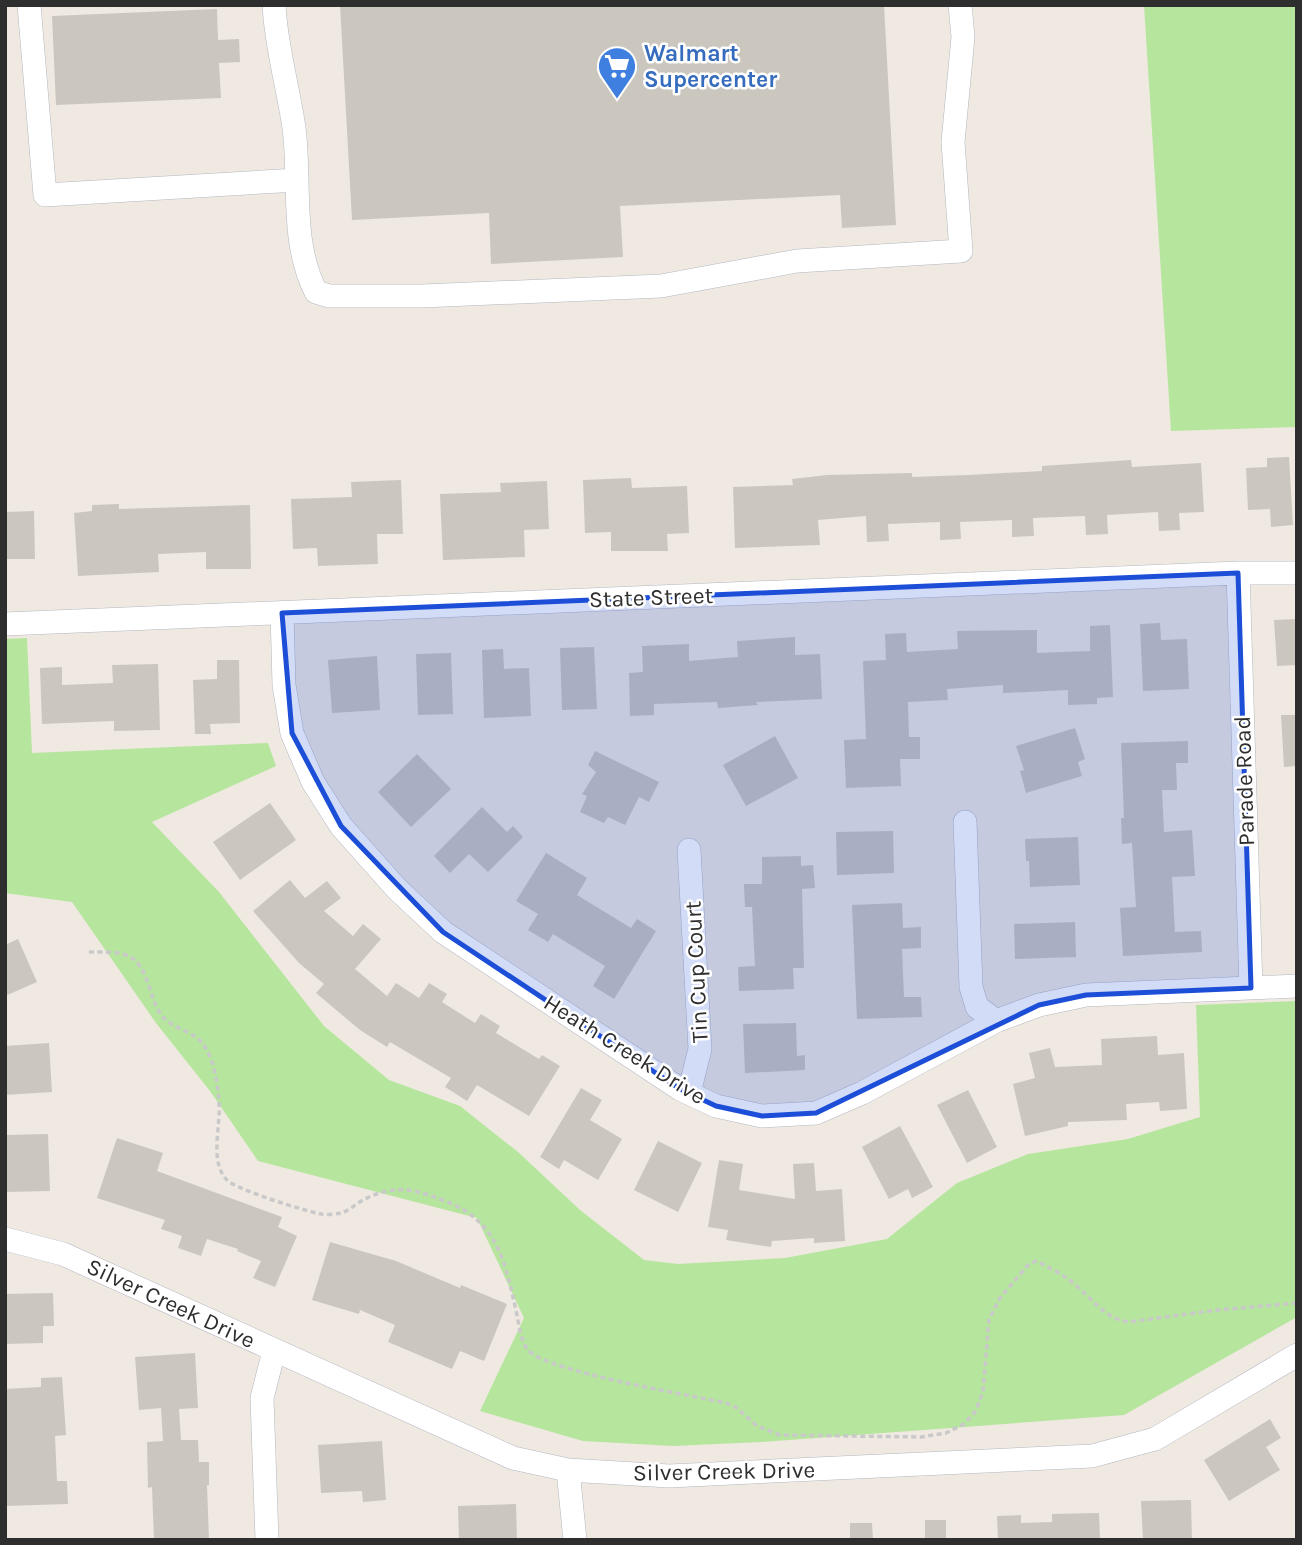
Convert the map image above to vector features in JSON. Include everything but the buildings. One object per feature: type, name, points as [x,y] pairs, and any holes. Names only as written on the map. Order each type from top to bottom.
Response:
[{"type":"street","points":[[29,5],[45,195],[297,180]]},
{"type":"street","points":[[274,5],[275,34],[294,129],[301,246],[316,292],[329,296],[422,296],[661,286],[797,261],[961,251],[953,142],[963,37],[960,5]]},
{"type":"street","name":"State Street","points":[[5,624],[1238,573],[1297,573]]},
{"type":"street","name":"Parade Road","points":[[1238,573],[1251,988]]},
{"type":"street","name":"Heath Creek Drive","points":[[282,613],[284,685],[292,733],[313,782],[341,826],[397,889],[443,932],[689,1093],[716,1107],[762,1116],[816,1113],[862,1093],[996,1021],[1039,1005],[1086,995],[1297,986]]},
{"type":"street","points":[[965,822],[971,987],[977,1007],[996,1021]]},
{"type":"street","name":"Tin Cup Court","points":[[689,1093],[701,1049],[690,850]]},
{"type":"street","name":"Silver Creek Drive","points":[[5,1239],[63,1254],[513,1458],[568,1470],[669,1476],[1093,1456],[1155,1439],[1297,1355]]},
{"type":"street","points":[[267,1540],[262,1398],[274,1351]]},
{"type":"street","points":[[568,1470],[575,1540]]},
{"type":"path","points":[[89,952],[128,956],[140,966],[164,1019],[190,1033],[205,1045],[214,1067],[219,1105],[220,1170],[228,1181],[323,1214],[344,1212],[377,1193],[399,1188],[447,1201],[473,1217],[493,1236],[507,1273],[521,1334],[529,1351],[553,1364],[726,1403],[737,1408],[757,1426],[780,1435],[921,1437],[946,1433],[964,1424],[975,1412],[983,1392],[989,1320],[1000,1298],[1028,1265],[1036,1261],[1051,1267],[1077,1286],[1104,1313],[1118,1321],[1297,1303]]},
{"type":"highlighted area","points":[[1238,573],[1251,988],[1086,995],[1039,1005],[816,1113],[762,1116],[716,1106],[680,1089],[443,932],[341,826],[292,733],[282,613]]},
{"type":"green space","points":[[1144,5],[1297,5],[1297,427],[1171,431]]},
{"type":"green space","points":[[27,638],[32,753],[268,743],[276,766],[152,822],[219,892],[324,1026],[389,1080],[460,1106],[518,1152],[580,1210],[644,1260],[678,1264],[785,1258],[887,1239],[957,1183],[1028,1154],[1128,1139],[1200,1117],[1196,1005],[1297,1001],[1297,1317],[1124,1415],[673,1446],[583,1441],[480,1411],[524,1318],[477,1218],[258,1161],[210,1091],[156,1023],[72,902],[5,893],[5,639]]},
{"type":"place","name":"Walmart Supercenter","points":[[617,100]]}]
